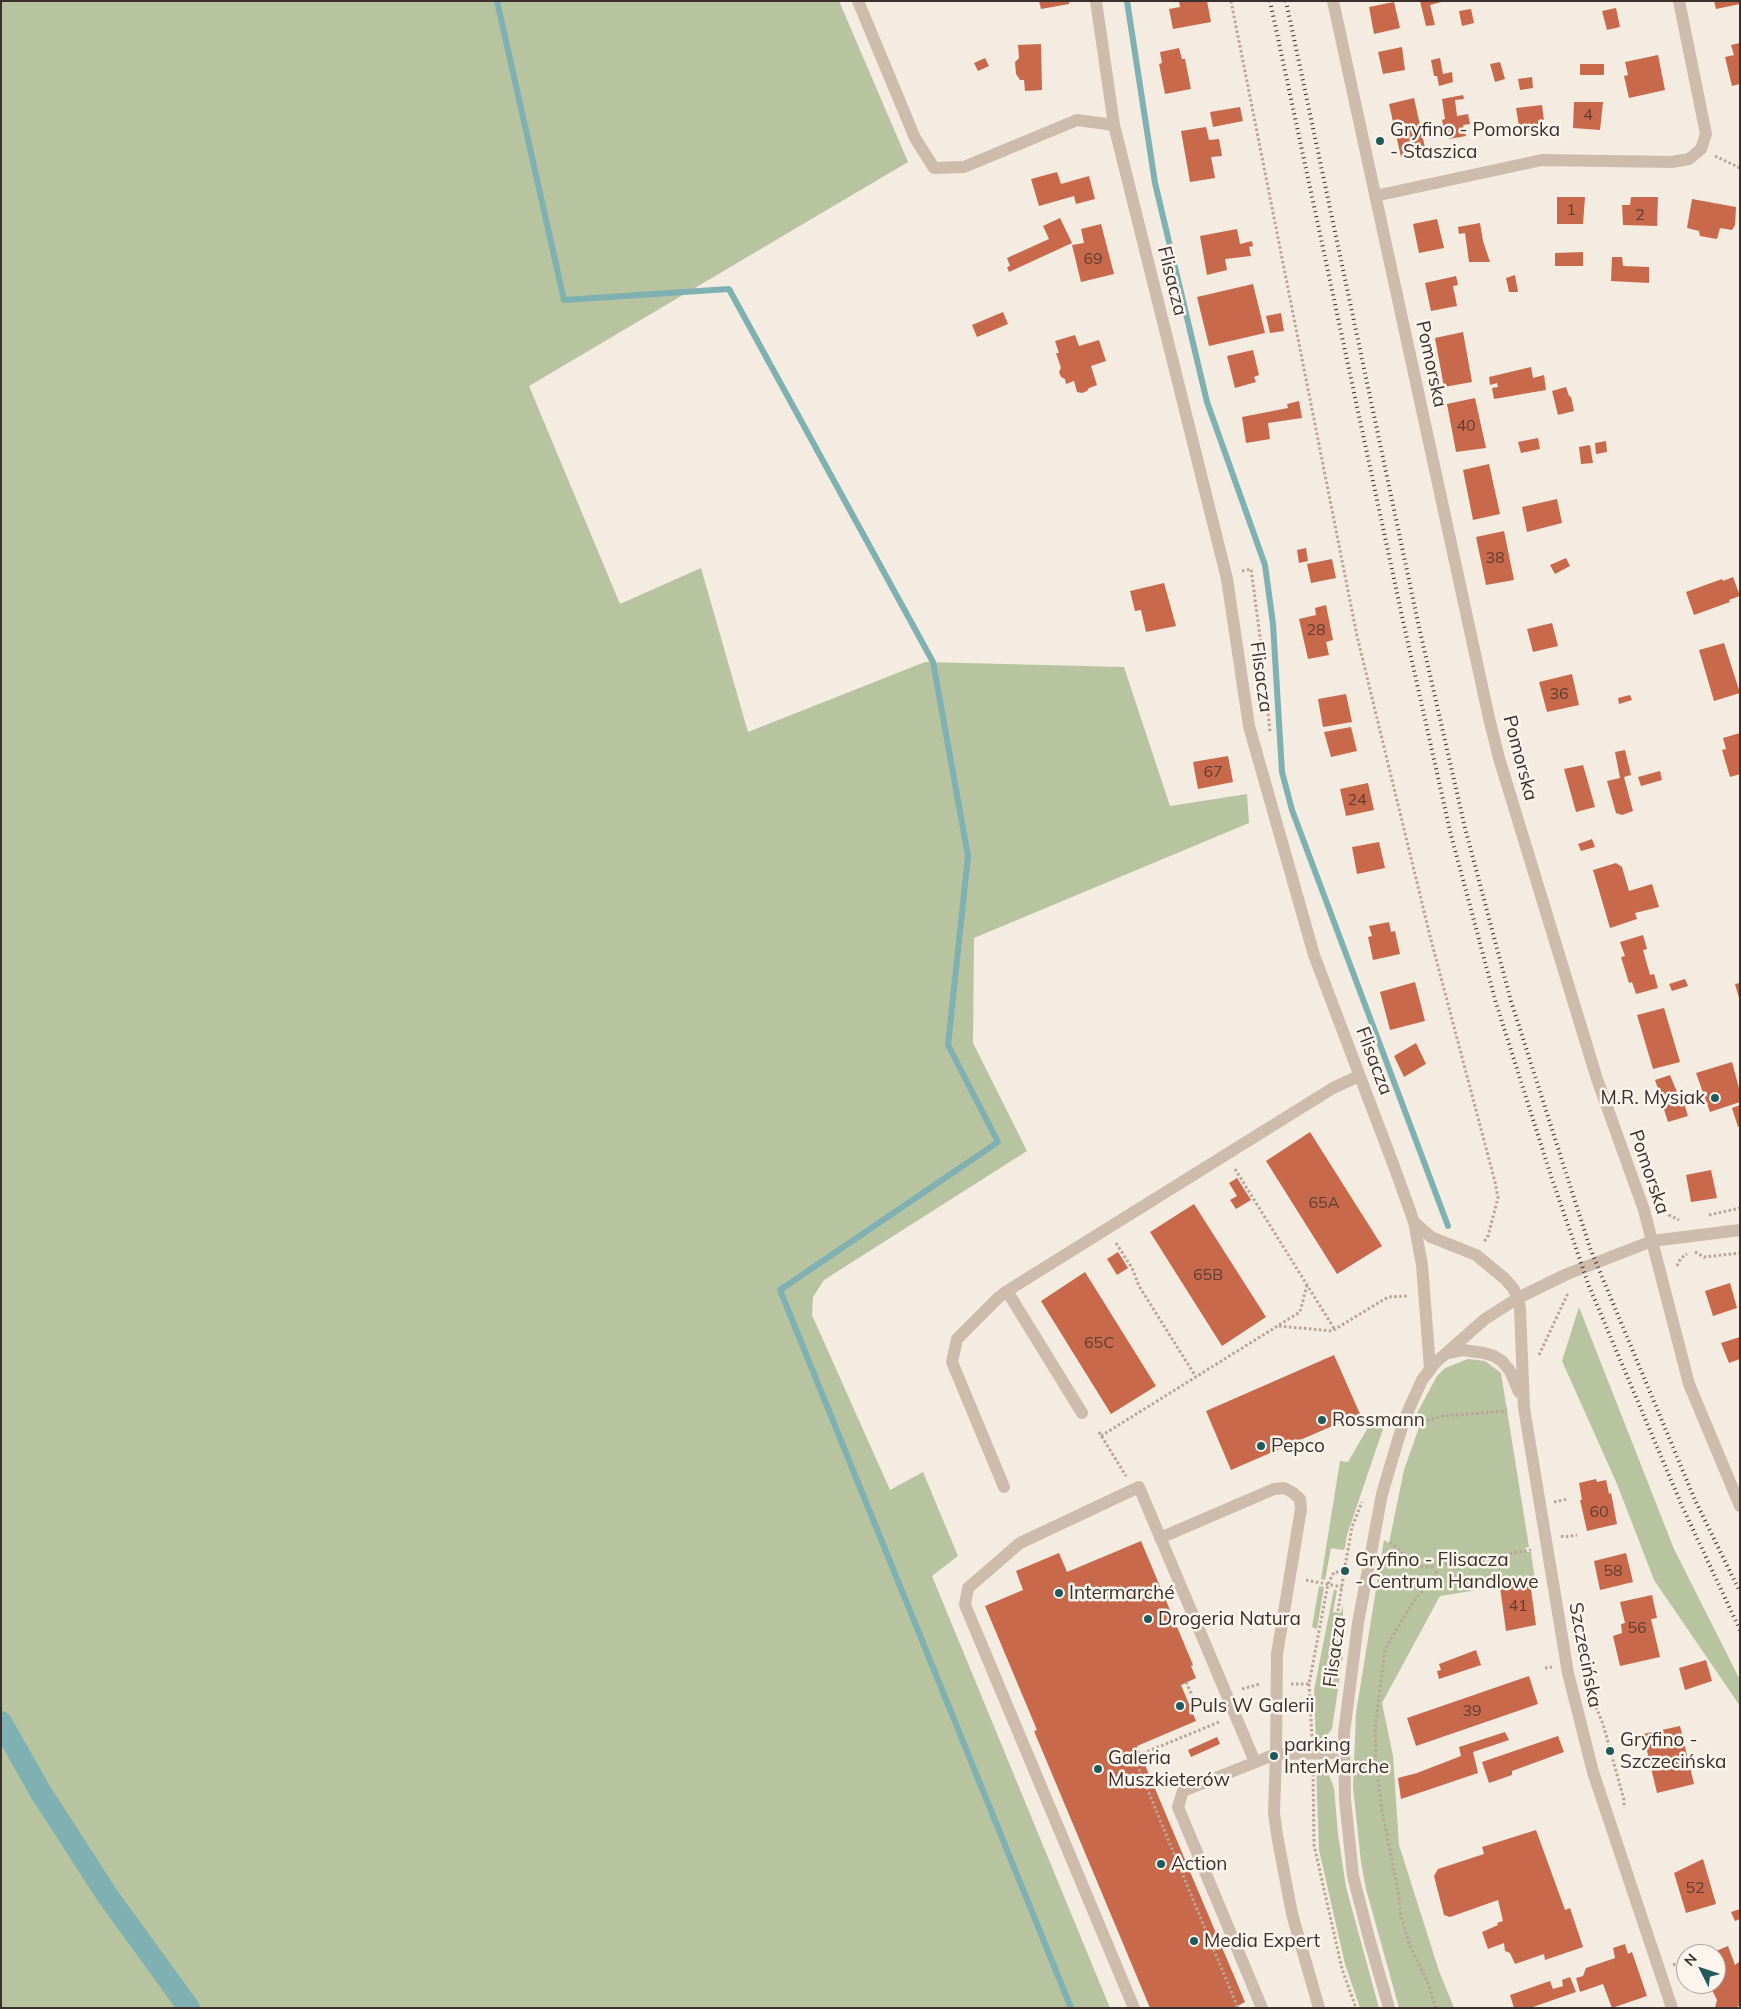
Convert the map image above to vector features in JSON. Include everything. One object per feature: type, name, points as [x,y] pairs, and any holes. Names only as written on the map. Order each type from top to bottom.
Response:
[{"type":"street","points":[[858,1],[916,138],[934,168],[964,167],[1077,120],[1114,125]]},
{"type":"street","name":"Flisacza","points":[[1096,1],[1114,125],[1228,580],[1249,726],[1314,955],[1414,1222],[1423,1272],[1430,1368]]},
{"type":"street","name":"Pomorska","points":[[1332,1],[1499,758],[1597,1079],[1636,1183],[1690,1384],[1740,1506]]},
{"type":"street","points":[[1376,196],[1542,160],[1672,162],[1689,159],[1701,149],[1706,134],[1679,1]]},
{"type":"street","points":[[1004,1487],[952,1362],[957,1339],[1007,1291],[1333,1088],[1359,1076]]},
{"type":"street","points":[[1414,1222],[1431,1237],[1476,1256],[1504,1278],[1513,1288],[1518,1298]]},
{"type":"street","name":"Flisacza","points":[[1389,2008],[1366,1931],[1353,1876],[1345,1804],[1343,1753],[1346,1711],[1358,1623],[1382,1494],[1404,1420],[1430,1368],[1485,1319],[1518,1298],[1567,1274],[1652,1241],[1740,1230]]},
{"type":"street","points":[[1007,1291],[1082,1413]]},
{"type":"street","name":"Szczecińska","points":[[1518,1298],[1524,1408],[1576,1710],[1601,1798],[1672,2008]]},
{"type":"street","points":[[1444,1355],[1455,1351],[1475,1351],[1488,1354],[1502,1361],[1513,1376],[1524,1408]]},
{"type":"street","points":[[1134,2008],[965,1605],[968,1588],[1020,1543],[1139,1487],[1255,1762]]},
{"type":"street","points":[[1160,1538],[1274,1489],[1284,1488],[1300,1499],[1301,1509],[1277,1654],[1274,1813],[1292,1914],[1319,2008]]},
{"type":"street","points":[[1262,2008],[1178,1807],[1184,1791],[1276,1754],[1343,1753]]},
{"type":"path","points":[[1231,1],[1357,636],[1430,936],[1497,1190],[1498,1198],[1488,1236],[1476,1256]]},
{"type":"path","points":[[1719,158],[1740,168]]},
{"type":"path","points":[[1226,1154],[1335,1330]]},
{"type":"path","points":[[1651,1175],[1669,1215],[1679,1220],[1685,1220]]},
{"type":"path","points":[[1107,1230],[1132,1268],[1139,1286],[1196,1377]]},
{"type":"path","points":[[1102,1436],[1300,1312],[1307,1285]]},
{"type":"path","points":[[1536,1361],[1572,1285]]},
{"type":"path","points":[[1278,1326],[1332,1331],[1388,1297],[1411,1296]]},
{"type":"path","points":[[1417,1425],[1429,1418],[1510,1410]]},
{"type":"path","points":[[1099,1432],[1122,1467],[1129,1483],[1122,1486],[1124,1493]]},
{"type":"path","points":[[1552,1494],[1555,1510]]},
{"type":"path","points":[[1554,1502],[1568,1499]]},
{"type":"path","points":[[1338,1611],[1352,1527],[1362,1500]]},
{"type":"path","points":[[1559,1536],[1558,1533],[1564,1538],[1577,1535]]},
{"type":"path","points":[[1436,2008],[1428,1983],[1410,1946],[1402,1917],[1378,1784],[1375,1729],[1385,1649],[1412,1604],[1442,1564]]},
{"type":"path","points":[[1344,1572],[1334,1572],[1328,1584],[1309,1684],[1314,1844],[1342,1969],[1356,2008]]},
{"type":"path","points":[[1320,1583],[1342,1587]]},
{"type":"path","points":[[1186,1682],[1197,1706],[1255,1684],[1309,1684]]},
{"type":"path","points":[[1592,1699],[1603,1724],[1624,1800],[1624,1814]]},
{"type":"path","points":[[1211,1700],[1214,1708]]},
{"type":"path","points":[[1217,1716],[1220,1723],[1134,1757],[1238,2008]]},
{"type":"green space","points":[[1,1],[839,1],[908,162],[529,386],[620,604],[701,568],[748,732],[925,662],[1124,667],[1170,806],[1247,794],[1249,823],[974,938],[973,1043],[1027,1151],[824,1280],[813,1297],[812,1315],[890,1490],[923,1472],[958,1556],[932,1576],[1110,2008],[1,2008]]},
{"type":"green space","points":[[1579,1307],[1674,1549],[1740,1680],[1740,1706],[1654,1580],[1617,1484],[1562,1361]]},
{"type":"green space","points":[[1468,1359],[1485,1361],[1501,1373],[1529,1547],[1525,1548],[1526,1552],[1531,1552],[1535,1581],[1440,1596],[1382,1703],[1393,1756],[1399,1845],[1439,1971],[1454,2008],[1399,2008],[1366,1889],[1361,1862],[1353,1787],[1356,1713],[1384,1540],[1389,1543],[1404,1470],[1423,1416],[1417,1413],[1437,1376],[1445,1368]]},
{"type":"green space","points":[[1370,1424],[1383,1429],[1347,1535],[1345,1548],[1343,1550],[1331,1548],[1325,1580],[1321,1579],[1340,1461],[1348,1462]]},
{"type":"green space","points":[[1319,1586],[1324,1587],[1317,1629],[1312,1627]]},
{"type":"green space","points":[[1334,1589],[1337,1591],[1333,1612],[1341,1613],[1343,1605],[1343,1656],[1332,1729],[1324,1739],[1316,1743],[1314,1690]]},
{"type":"green space","points":[[1316,1765],[1329,1775],[1334,1788],[1338,1834],[1346,1887],[1379,2008],[1360,2008],[1345,1964],[1319,1850]]},
{"type":"building","points":[[1039,1],[1069,1],[1069,4],[1041,9]]},
{"type":"building","points":[[1179,1],[1207,1],[1211,22],[1173,29],[1169,9],[1180,7]]},
{"type":"building","points":[[1420,1],[1445,1],[1430,5],[1435,25],[1426,26]]},
{"type":"building","points":[[1714,1],[1740,1],[1740,4],[1716,9]]},
{"type":"building","points":[[1394,2],[1400,28],[1374,34],[1369,7]]},
{"type":"building","points":[[1616,8],[1620,27],[1607,30],[1602,11]]},
{"type":"building","points":[[1471,9],[1474,23],[1462,26],[1459,11]]},
{"type":"building","points":[[1740,43],[1740,84],[1732,86],[1725,57],[1734,55],[1731,45]]},
{"type":"building","points":[[1041,44],[1042,90],[1025,91],[1024,80],[1020,80],[1016,74],[1015,62],[1019,58],[1018,45]]},
{"type":"building","points":[[1402,47],[1405,70],[1383,74],[1378,52]]},
{"type":"building","points":[[1179,48],[1182,59],[1185,59],[1191,89],[1165,94],[1159,64],[1162,63],[1160,52]]},
{"type":"building","points":[[1658,55],[1665,90],[1629,98],[1624,76],[1628,75],[1625,62]]},
{"type":"building","points":[[985,58],[989,66],[978,71],[974,63]]},
{"type":"building","points":[[1440,58],[1443,74],[1452,72],[1453,82],[1439,86],[1437,76],[1434,76],[1431,60]]},
{"type":"building","points":[[1500,62],[1505,79],[1495,82],[1490,64]]},
{"type":"building","points":[[1580,64],[1604,64],[1604,75],[1580,75]]},
{"type":"building","points":[[1532,77],[1533,88],[1520,90],[1518,79]]},
{"type":"building","points":[[1463,95],[1464,99],[1455,100],[1457,116],[1468,114],[1470,124],[1463,125],[1466,136],[1449,139],[1447,129],[1444,129],[1442,120],[1445,119],[1442,99]]},
{"type":"building","points":[[1414,98],[1426,152],[1401,157],[1389,104]]},
{"type":"building","points":[[1574,102],[1603,102],[1600,130],[1573,128]]},
{"type":"building","points":[[1542,105],[1545,129],[1520,132],[1516,108]]},
{"type":"building","points":[[1240,107],[1243,121],[1213,127],[1210,112]]},
{"type":"building","points":[[1206,127],[1209,140],[1219,139],[1222,156],[1211,157],[1215,178],[1190,182],[1181,131]]},
{"type":"building","points":[[1057,172],[1061,184],[1089,176],[1095,199],[1076,204],[1074,196],[1039,206],[1031,179]]},
{"type":"building","points":[[1557,197],[1585,197],[1583,224],[1557,224]]},
{"type":"building","points":[[1631,197],[1658,197],[1657,226],[1623,225],[1622,205],[1630,205]]},
{"type":"building","points":[[1692,199],[1736,207],[1735,225],[1732,230],[1720,228],[1717,239],[1700,236],[1699,231],[1687,228]]},
{"type":"building","points":[[1060,218],[1072,243],[1009,272],[1007,267],[1010,266],[1007,258],[1049,239],[1043,226]]},
{"type":"building","points":[[1437,219],[1444,248],[1419,253],[1413,224]]},
{"type":"building","points":[[1480,223],[1483,241],[1490,262],[1469,262],[1465,233],[1459,234],[1458,227]]},
{"type":"building","points":[[1101,224],[1114,274],[1081,282],[1072,245],[1084,243],[1081,229]]},
{"type":"building","points":[[1237,229],[1240,244],[1252,241],[1253,246],[1249,247],[1251,256],[1225,259],[1227,270],[1207,275],[1200,236]]},
{"type":"building","points":[[1583,252],[1583,266],[1555,266],[1555,253]]},
{"type":"building","points":[[1612,257],[1622,257],[1623,266],[1649,267],[1649,283],[1611,281]]},
{"type":"building","points":[[1515,275],[1518,292],[1509,292],[1506,278]]},
{"type":"building","points":[[1456,276],[1458,285],[1453,286],[1457,306],[1431,311],[1425,283]]},
{"type":"building","points":[[1253,284],[1265,333],[1209,346],[1197,297]]},
{"type":"building","points":[[1003,312],[1008,324],[977,337],[972,325]]},
{"type":"building","points":[[1281,313],[1284,331],[1270,333],[1266,316]]},
{"type":"building","points":[[1463,332],[1472,382],[1444,387],[1435,338]]},
{"type":"building","points":[[1075,335],[1079,346],[1099,340],[1106,361],[1091,366],[1097,385],[1082,393],[1077,392],[1074,381],[1066,384],[1065,379],[1061,377],[1059,372],[1061,368],[1056,353],[1059,353],[1055,341]]},
{"type":"building","points":[[1253,350],[1259,375],[1254,377],[1256,382],[1235,388],[1227,356]]},
{"type":"building","points":[[1531,367],[1533,378],[1544,375],[1546,390],[1494,399],[1492,388],[1498,387],[1497,383],[1490,385],[1489,377]]},
{"type":"building","points":[[1566,387],[1571,397],[1574,411],[1558,415],[1552,391]]},
{"type":"building","points":[[1475,398],[1486,448],[1456,452],[1447,404]]},
{"type":"building","points":[[1299,401],[1302,418],[1268,423],[1270,439],[1246,443],[1242,417],[1288,408],[1287,404]]},
{"type":"building","points":[[1538,438],[1540,449],[1521,453],[1518,442]]},
{"type":"building","points":[[1606,441],[1607,452],[1596,454],[1595,443]]},
{"type":"building","points":[[1590,445],[1593,463],[1581,464],[1579,447]]},
{"type":"building","points":[[1489,464],[1500,514],[1473,520],[1463,470]]},
{"type":"building","points":[[1557,499],[1562,523],[1527,532],[1522,507]]},
{"type":"building","points":[[1504,531],[1514,580],[1486,585],[1476,537]]},
{"type":"building","points":[[1306,548],[1308,561],[1299,563],[1297,550]]},
{"type":"building","points":[[1566,558],[1570,566],[1555,574],[1550,565]]},
{"type":"building","points":[[1332,559],[1336,578],[1311,583],[1307,564]]},
{"type":"building","points":[[1733,577],[1740,596],[1729,600],[1730,602],[1694,615],[1686,592]]},
{"type":"building","points":[[1164,583],[1176,626],[1146,632],[1141,610],[1135,611],[1130,591]]},
{"type":"building","points":[[1326,605],[1333,640],[1326,642],[1329,655],[1308,659],[1299,619],[1316,615],[1315,608]]},
{"type":"building","points":[[1552,623],[1558,646],[1533,652],[1527,629]]},
{"type":"building","points":[[1724,643],[1740,693],[1714,701],[1699,650]]},
{"type":"building","points":[[1572,674],[1579,705],[1547,712],[1539,682]]},
{"type":"building","points":[[1346,694],[1352,722],[1323,727],[1318,699]]},
{"type":"building","points":[[1630,695],[1632,700],[1619,704],[1618,698]]},
{"type":"building","points":[[1351,727],[1357,751],[1331,757],[1324,732]]},
{"type":"building","points":[[1740,733],[1740,774],[1730,777],[1722,750],[1726,749],[1723,738]]},
{"type":"building","points":[[1625,750],[1631,775],[1624,777],[1633,811],[1622,815],[1616,813],[1607,781],[1620,778],[1615,752]]},
{"type":"building","points":[[1228,756],[1233,782],[1198,789],[1193,762]]},
{"type":"building","points":[[1583,765],[1595,807],[1576,812],[1564,769]]},
{"type":"building","points":[[1660,771],[1662,780],[1641,786],[1638,777]]},
{"type":"building","points":[[1368,783],[1374,810],[1346,816],[1340,789]]},
{"type":"building","points":[[1592,839],[1595,847],[1581,851],[1578,844]]},
{"type":"building","points":[[1379,842],[1385,868],[1357,874],[1352,847]]},
{"type":"building","points":[[1616,863],[1622,867],[1629,891],[1652,884],[1659,907],[1635,913],[1637,919],[1610,928],[1593,870]]},
{"type":"building","points":[[1389,922],[1391,932],[1395,931],[1400,954],[1373,960],[1368,937],[1372,936],[1369,926]]},
{"type":"building","points":[[1643,935],[1647,949],[1643,950],[1650,975],[1654,974],[1658,988],[1636,994],[1632,982],[1629,983],[1621,957],[1625,956],[1620,942]]},
{"type":"building","points":[[1685,979],[1688,986],[1672,991],[1669,984]]},
{"type":"building","points":[[1415,982],[1425,1021],[1390,1030],[1380,992]]},
{"type":"building","points":[[1740,983],[1740,998],[1739,998],[1735,984]]},
{"type":"building","points":[[1664,1008],[1680,1062],[1653,1069],[1637,1015]]},
{"type":"building","points":[[1416,1043],[1426,1064],[1404,1077],[1394,1056]]},
{"type":"building","points":[[1732,1062],[1740,1092],[1740,1102],[1710,1112],[1696,1073]]},
{"type":"building","points":[[1670,1075],[1677,1092],[1661,1097],[1655,1080]]},
{"type":"building","points":[[1681,1094],[1688,1116],[1668,1122],[1661,1100]]},
{"type":"building","points":[[1740,1105],[1740,1126],[1738,1127],[1732,1108]]},
{"type":"building","points":[[1310,1132],[1382,1246],[1337,1274],[1266,1161]]},
{"type":"building","points":[[1711,1170],[1717,1198],[1691,1202],[1686,1175]]},
{"type":"building","points":[[1237,1178],[1251,1200],[1236,1209],[1230,1200],[1237,1196],[1229,1183]]},
{"type":"building","points":[[1194,1204],[1266,1317],[1222,1346],[1150,1232]]},
{"type":"building","points":[[1118,1252],[1128,1268],[1117,1275],[1107,1259]]},
{"type":"building","points":[[1085,1272],[1156,1386],[1111,1414],[1041,1301]]},
{"type":"building","points":[[1730,1283],[1737,1308],[1713,1316],[1705,1291]]},
{"type":"building","points":[[1740,1337],[1740,1359],[1729,1363],[1721,1343]]},
{"type":"building","points":[[1334,1355],[1360,1414],[1231,1470],[1206,1411]]},
{"type":"building","points":[[1596,1479],[1597,1482],[1606,1480],[1609,1494],[1611,1493],[1617,1524],[1587,1531],[1580,1500],[1582,1500],[1579,1483]]},
{"type":"building","name":"Galeria Muszkieterów","points":[[1141,1541],[1193,1665],[1191,1666],[1196,1678],[1181,1685],[1196,1721],[1137,1746],[1245,2002],[1234,2008],[1150,2008],[1034,1731],[1037,1730],[985,1606],[1023,1590],[1016,1571],[1059,1553],[1067,1572]]},
{"type":"building","points":[[1626,1553],[1633,1582],[1600,1590],[1594,1561]]},
{"type":"building","points":[[1530,1582],[1536,1625],[1506,1631],[1500,1587]]},
{"type":"building","points":[[1652,1595],[1657,1618],[1651,1619],[1660,1657],[1620,1666],[1613,1636],[1622,1633],[1621,1624],[1625,1623],[1620,1602]]},
{"type":"building","points":[[1476,1650],[1481,1665],[1439,1679],[1437,1671],[1441,1670],[1439,1664]]},
{"type":"building","points":[[1706,1660],[1712,1681],[1685,1690],[1679,1668]]},
{"type":"building","points":[[1529,1676],[1538,1704],[1416,1746],[1407,1718]]},
{"type":"building","points":[[1680,1726],[1694,1784],[1657,1793],[1643,1734]]},
{"type":"building","points":[[1505,1732],[1509,1740],[1473,1752],[1478,1773],[1401,1799],[1398,1778],[1417,1773],[1461,1756],[1459,1747]]},
{"type":"building","points":[[1558,1736],[1564,1752],[1512,1771],[1512,1775],[1489,1783],[1482,1762]]},
{"type":"building","points":[[1217,1737],[1220,1744],[1191,1757],[1188,1750]]},
{"type":"building","points":[[1536,1830],[1565,1910],[1570,1908],[1583,1947],[1545,1960],[1544,1954],[1515,1964],[1510,1953],[1505,1951],[1504,1943],[1488,1949],[1482,1932],[1503,1921],[1498,1900],[1450,1917],[1444,1915],[1434,1876],[1438,1869],[1484,1854],[1482,1847]]},
{"type":"building","points":[[1703,1859],[1716,1904],[1686,1913],[1674,1873]]},
{"type":"building","points":[[1740,1909],[1740,1919],[1735,1921],[1731,1912]]},
{"type":"building","points":[[1625,1944],[1628,1954],[1632,1952],[1647,1996],[1612,2008],[1603,1984],[1580,1992],[1576,1978],[1583,1976],[1586,1968],[1615,1958],[1613,1948]]},
{"type":"building","points":[[1728,1946],[1735,1965],[1740,1961],[1740,2005],[1736,2008],[1715,2008],[1717,2000],[1714,1994],[1726,1994],[1726,1947]]},
{"type":"building","points":[[1570,1977],[1576,1992],[1530,2008],[1514,2008],[1510,1995],[1550,1981],[1553,1989],[1563,1986],[1562,1980]]},
{"type":"waterway","points":[[497,1],[564,300],[729,289],[933,662],[968,856],[948,1045],[998,1142],[780,1290],[1071,2008]]},
{"type":"waterway","points":[[1127,1],[1155,183],[1207,402],[1265,565],[1273,624],[1282,772],[1292,810],[1448,1226]]},
{"type":"waterway","points":[[1,1722],[40,1791],[107,1895],[189,2008]]},
{"type":"railway","points":[[1270,1],[1450,831],[1496,1003],[1551,1176],[1589,1286],[1682,1506],[1740,1630]]},
{"type":"railway","points":[[1286,1],[1417,618],[1465,828],[1511,1001],[1590,1248],[1695,1500],[1740,1592]]},
{"type":"place","name":"Gryfino - Pomorska - Staszica","points":[[1380,141]]},
{"type":"place","name":"M.R. Mysiak","points":[[1715,1098]]},
{"type":"place","name":"Rossmann","points":[[1322,1420]]},
{"type":"place","name":"Pepco","points":[[1261,1446]]},
{"type":"place","name":"Gryfino - Flisacza - Centrum Handlowe","points":[[1345,1571]]},
{"type":"place","name":"Intermarché","points":[[1059,1593]]},
{"type":"place","name":"Drogeria Natura","points":[[1148,1619]]},
{"type":"place","name":"Puls W Galerii","points":[[1180,1706]]},
{"type":"place","name":"Gryfino - Szczecińska","points":[[1610,1751]]},
{"type":"place","name":"parking InterMarche","points":[[1274,1756]]},
{"type":"place","name":"Galeria Muszkieterów","points":[[1098,1769]]},
{"type":"place","name":"Action","points":[[1161,1864]]},
{"type":"place","name":"Media Expert","points":[[1194,1941]]}]
